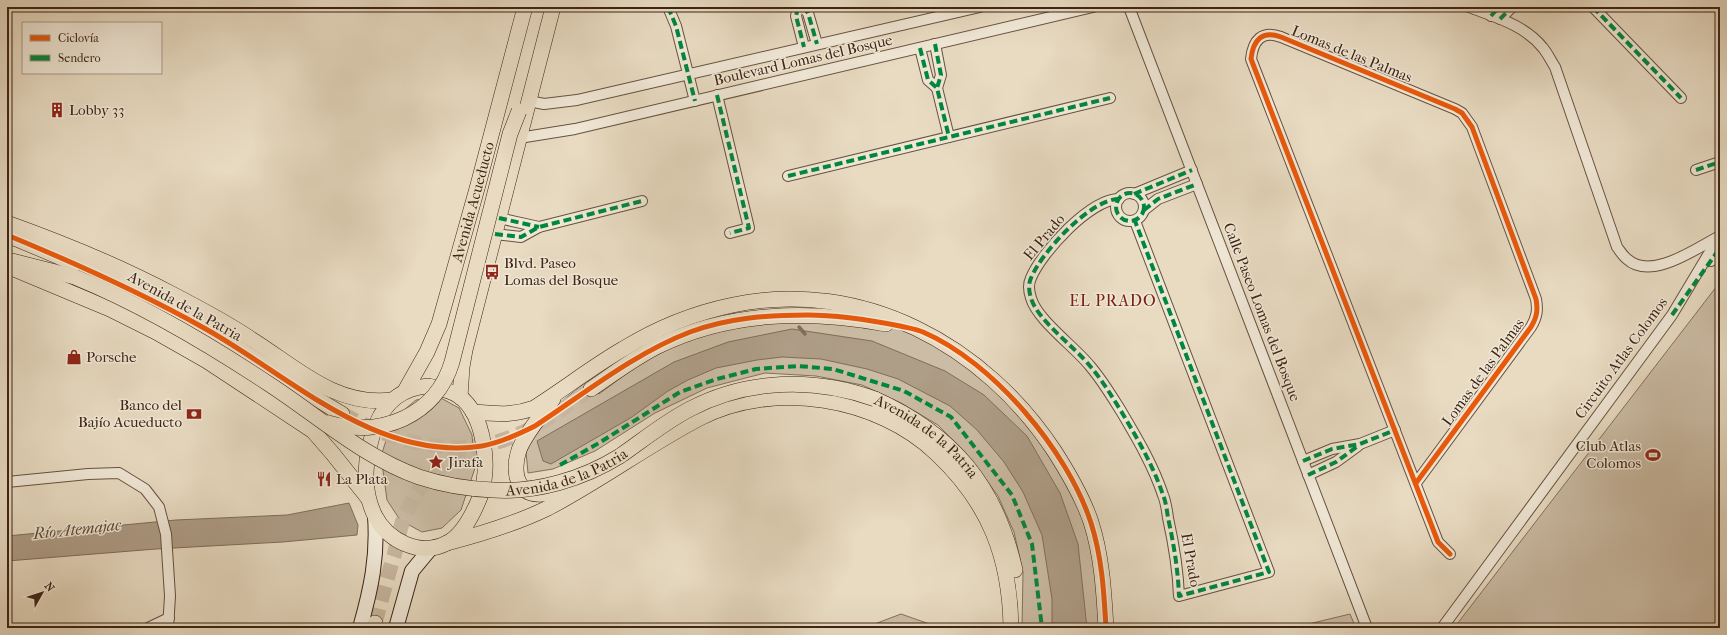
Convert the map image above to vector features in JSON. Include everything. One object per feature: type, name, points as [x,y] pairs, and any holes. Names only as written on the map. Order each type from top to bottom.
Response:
[{"type":"main road","name":"Avenida Acueducto","points":[[405,390],[427,352],[439,324],[478,185],[525,7]]},
{"type":"main road","name":"Avenida Acueducto","points":[[460,397],[465,350],[519,138],[526,101],[553,7]]},
{"type":"main road","points":[[316,426],[384,426],[414,413],[430,400],[442,385],[452,362],[510,134],[526,101]]},
{"type":"main road","name":"Avenida de la Patria","points":[[7,223],[75,248],[171,293],[217,318],[313,380],[340,394],[367,401],[392,400]]},
{"type":"main road","name":"Avenida de la Patria","points":[[7,235],[89,269],[172,310],[233,345],[342,414]]},
{"type":"main road","name":"Avenida de la Patria","points":[[7,260],[75,277],[137,305],[210,347],[271,386],[316,426],[333,454],[369,499]]},
{"type":"main road","name":"Avenida de la Patria","points":[[7,266],[110,309],[156,332],[316,426],[385,462],[420,477],[457,486],[502,491],[544,486],[582,474],[617,457],[687,410],[713,398],[742,390],[780,385],[808,384],[842,388],[875,399],[910,416],[937,436],[963,460],[985,490],[1000,518],[1010,546],[1016,573],[1018,628]]},
{"type":"main road","points":[[473,412],[504,415],[519,413],[534,408],[621,350],[645,336],[670,324],[692,316],[733,305],[770,300],[814,300],[861,307],[896,319],[947,345],[992,377],[1032,420],[1064,466],[1091,522],[1100,557],[1105,601],[1106,628]]},
{"type":"main road","points":[[591,389],[627,364],[657,346],[691,332],[727,322],[784,315],[823,315],[867,320],[922,331]]},
{"type":"main road","points":[[370,626],[377,543],[375,516],[369,499],[366,472],[369,447],[379,417],[392,400],[405,390],[417,386],[442,388],[460,397],[473,412],[482,439],[484,451],[485,476],[482,492],[469,520],[459,533],[447,543],[431,548],[409,546],[395,539],[384,529],[375,516]]},
{"type":"main road","points":[[316,426],[323,437],[335,437],[345,432],[351,421],[351,409],[345,398],[340,394]]},
{"type":"main road","points":[[557,394],[519,449],[516,462],[518,482],[528,492],[536,495],[546,494],[564,489],[615,468]]},
{"type":"main road","name":"Avenida de la Patria","points":[[447,543],[492,532],[521,520],[579,491],[615,468],[701,418],[736,405],[770,399],[805,398],[833,401],[867,411],[910,432],[932,449],[953,469],[971,491],[986,516],[998,545],[1006,575],[1010,602],[1011,628]]},
{"type":"main road","points":[[396,628],[412,571],[431,548]]},
{"type":"street","points":[[668,7],[676,26],[695,101]]},
{"type":"street","points":[[798,7],[796,16],[804,47]]},
{"type":"street","points":[[803,7],[808,13],[817,44]]},
{"type":"street","name":"Boulevard Lomas del Bosque","points":[[526,101],[544,104],[577,100],[980,7]]},
{"type":"street","name":"Boulevard Lomas del Bosque","points":[[519,138],[557,133],[1093,7]]},
{"type":"street","name":"Calle Paseo Lomas del Bosque","points":[[1129,7],[1367,628]]},
{"type":"street","points":[[1469,7],[1495,17],[1527,33],[1543,48],[1555,67],[1617,247],[1628,260],[1641,266],[1651,267],[1666,264],[1720,237]]},
{"type":"street","points":[[1495,17],[1499,7]]},
{"type":"street","points":[[1495,17],[1512,7]]},
{"type":"street","points":[[1593,7],[1681,98]]},
{"type":"street","name":"Lomas de las Palmas","points":[[1416,484],[1531,327],[1536,319],[1538,310],[1536,299],[1472,127],[1462,113],[1281,37],[1273,34],[1266,35],[1254,43],[1251,59],[1438,542],[1450,554]]},
{"type":"street","points":[[935,44],[941,75],[937,88],[949,137]]},
{"type":"street","points":[[920,48],[928,80],[937,88]]},
{"type":"street","points":[[717,95],[749,228],[730,233]]},
{"type":"street","points":[[788,176],[1110,98]]},
{"type":"street","points":[[1696,170],[1720,162]]},
{"type":"street","points":[[1192,170],[1134,194],[1125,194],[1119,199],[1116,206],[1119,216],[1125,221],[1135,220],[1141,216],[1144,210],[1158,199],[1197,184]]},
{"type":"street","points":[[1134,194],[1142,200],[1144,210]]},
{"type":"street","name":"El Prado","points":[[1119,199],[1113,199],[1101,205],[1070,227],[1044,256],[1031,278],[1029,288],[1034,307],[1044,320],[1090,365],[1107,388],[1146,456],[1163,496],[1178,566],[1179,596],[1269,572],[1135,220]]},
{"type":"street","points":[[495,234],[521,238],[539,227],[642,201]]},
{"type":"street","points":[[499,218],[539,227]]},
{"type":"street","name":"Circuito Atlas Colomos","points":[[1442,628],[1672,315],[1710,250],[1720,237]]},
{"type":"street","points":[[1672,315],[1720,248]]},
{"type":"street","points":[[1711,261],[1720,254]]},
{"type":"street","points":[[1303,461],[1332,449],[1360,444],[1395,430]]},
{"type":"street","points":[[1308,475],[1336,462],[1360,444]]},
{"type":"street","points":[[7,482],[88,474],[119,473],[145,489],[159,507],[166,534],[167,560],[168,623],[148,628]]},
{"type":"shaded area","name":"Club Atlas Colomos","points":[[1720,282],[1720,628],[1454,628]]},
{"type":"shaded area","points":[[822,316],[922,332],[1007,394],[1078,497],[1095,551],[1102,628],[1022,628],[1023,572],[1014,532],[998,496],[971,459],[938,425],[901,403],[862,385],[816,376],[765,373],[707,388],[655,413],[595,451],[553,469],[528,473],[526,452],[537,429],[557,405],[587,381],[599,394],[638,365],[677,344],[711,331]]},
{"type":"shaded area","points":[[792,329],[872,341],[945,371],[984,395],[1027,436],[1060,493],[1078,544],[1087,628],[1052,628],[1052,599],[1042,535],[1023,492],[1004,462],[977,430],[950,406],[898,379],[867,369],[821,359],[782,357],[716,368],[688,380],[668,391],[632,417],[551,464],[543,461],[537,441],[674,362],[728,342]]},
{"type":"shaded area","points":[[439,397],[459,408],[472,435],[475,468],[461,510],[442,528],[422,532],[400,520],[387,500],[381,456],[393,419],[416,400]]},
{"type":"shaded area","points":[[349,503],[358,525],[357,535],[283,542],[156,549],[7,561],[7,536],[176,520],[287,515]]},
{"type":"shaded area","points":[[901,614],[941,628],[864,628]]},
{"type":"shaded area","points":[[1350,614],[1356,628],[1292,628]]},
{"type":"waterway","points":[[799,327],[805,334]]},
{"type":"tunnel","points":[[342,414],[366,426],[414,442],[438,446],[462,447],[486,444],[511,437],[542,422],[591,389]]},
{"type":"tunnel","points":[[375,623],[402,524],[414,496],[436,472],[454,458],[474,449]]},
{"type":"marked path","points":[[668,7],[676,26],[695,101]]},
{"type":"marked path","points":[[798,7],[796,16],[804,47]]},
{"type":"marked path","points":[[803,7],[808,13],[817,44]]},
{"type":"marked path","points":[[1491,16],[1499,7]]},
{"type":"marked path","points":[[1500,19],[1512,7]]},
{"type":"marked path","points":[[1593,7],[1681,98]]},
{"type":"marked path","points":[[935,44],[941,75],[937,88],[949,137]]},
{"type":"marked path","points":[[920,48],[928,80],[937,88]]},
{"type":"marked path","points":[[717,95],[749,228],[730,233]]},
{"type":"marked path","points":[[788,176],[1110,98]]},
{"type":"marked path","points":[[1696,170],[1720,162]]},
{"type":"marked path","points":[[1134,194],[1192,170]]},
{"type":"marked path","points":[[1144,210],[1158,199],[1197,184]]},
{"type":"marked path","points":[[1130,193],[1140,197],[1144,207],[1140,217],[1130,221],[1120,217],[1116,207],[1120,197],[1130,193]]},
{"type":"marked path","points":[[1119,199],[1107,201],[1094,208],[1068,229],[1036,267],[1030,280],[1029,291],[1035,306],[1048,324],[1083,359],[1102,382],[1114,399],[1150,462],[1166,504],[1178,577],[1179,596],[1269,572],[1135,221]]},
{"type":"marked path","points":[[495,234],[521,237],[539,227],[642,201]]},
{"type":"marked path","points":[[499,218],[539,227]]},
{"type":"marked path","points":[[1672,315],[1720,248]]},
{"type":"marked path","points":[[560,465],[599,443],[680,392],[717,379],[756,369],[798,366],[833,369],[904,391],[951,417],[1012,495],[1032,544],[1042,628]]},
{"type":"marked path","points":[[1303,461],[1332,449],[1360,444],[1395,430]]},
{"type":"marked path","points":[[1308,475],[1336,462],[1358,446]]},
{"type":"cycle path","points":[[1416,483],[1531,327],[1535,320],[1537,307],[1536,299],[1472,127],[1462,113],[1281,37],[1274,35],[1264,36],[1256,42],[1251,59],[1438,542],[1450,554]]},
{"type":"cycle path","points":[[7,235],[107,278],[156,302],[236,347],[335,411],[370,428],[406,441],[443,447],[482,446],[496,443],[516,435],[535,426],[630,362],[690,332],[719,323],[748,318],[819,315],[866,320],[920,331],[949,346],[976,364],[1001,387],[1025,412],[1065,467],[1080,495],[1095,536],[1102,575],[1106,628]]},
{"type":"place","name":"Lobby 33","points":[[57,110]]},
{"type":"place","name":"Blvd. Paseo Lomas del Bosque","points":[[492,272]]},
{"type":"place","name":"Porsche","points":[[74,357]]},
{"type":"place","name":"Banco del Bajío Acueducto","points":[[194,414]]},
{"type":"place","name":"Club Atlas Colomos","points":[[1653,455]]},
{"type":"place","name":"Jirafa","points":[[436,462]]},
{"type":"place","name":"La Plata","points":[[324,479]]},
{"type":"district","name":"EL PRADO","points":[[1113,300]]},
{"type":"water label","name":"Río Atemajac","points":[[77,529]]}]
